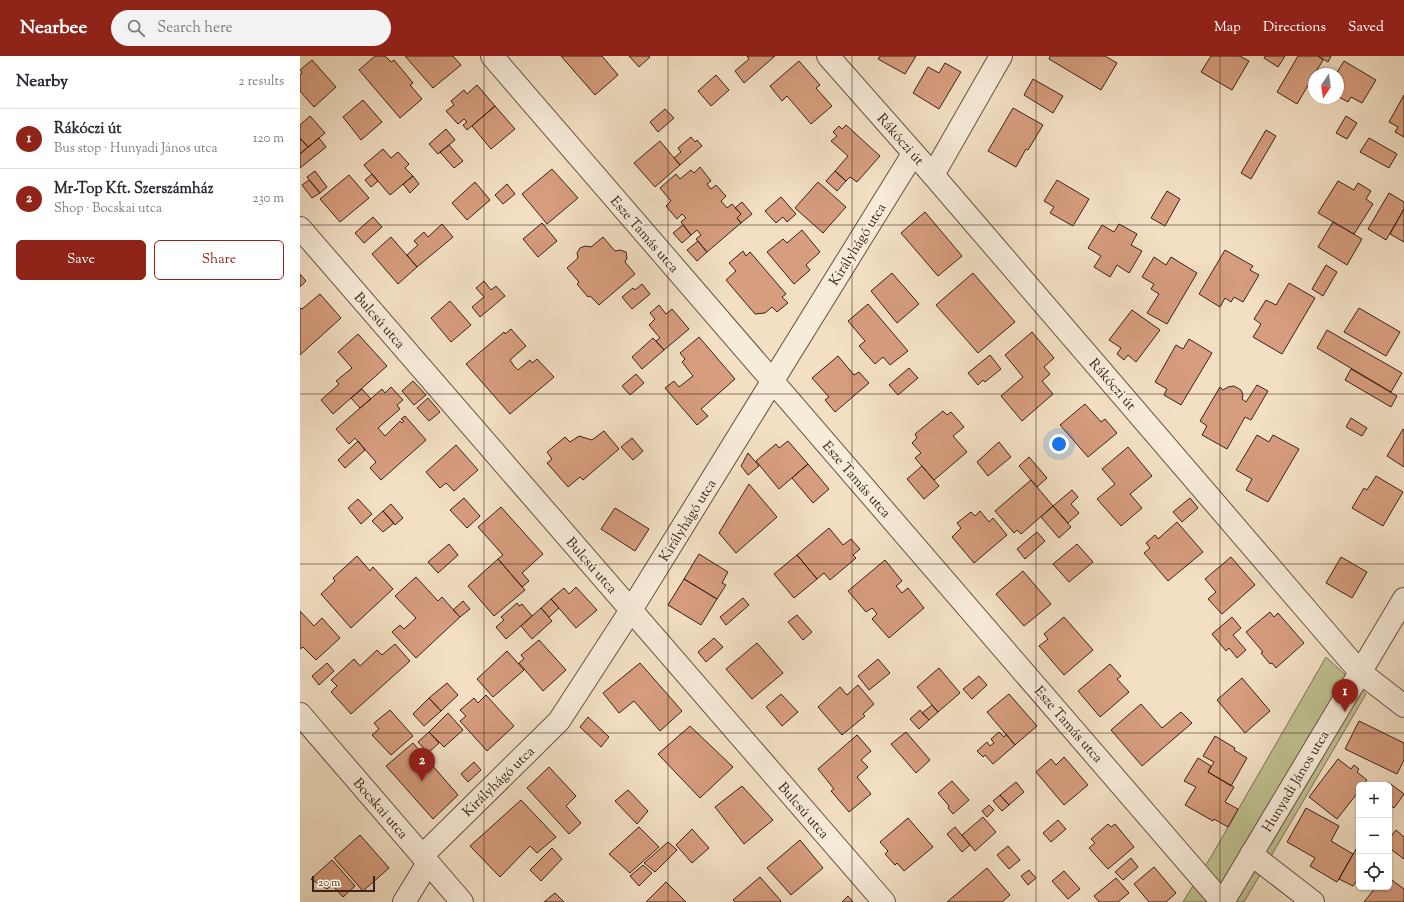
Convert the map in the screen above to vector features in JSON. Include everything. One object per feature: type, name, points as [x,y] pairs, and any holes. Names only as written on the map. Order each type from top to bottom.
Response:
[{"type":"street","name":"Esze Tamás utca","points":[[492,56],[1222,902]]},
{"type":"street","name":"Rákóczi út","points":[[828,56],[1360,672],[1404,706]]},
{"type":"street","points":[[932,175],[1001,56]]},
{"type":"street","name":"Királyhágó utca","points":[[404,902],[425,859],[559,721],[631,610],[913,154]]},
{"type":"street","name":"Bulcsú utca","points":[[300,228],[884,902]]},
{"type":"street","name":"Hunyadi János utca","points":[[1222,902],[1404,599]]},
{"type":"street","name":"Bocskai utca","points":[[300,714],[462,902]]},
{"type":"street","points":[[1251,854],[1313,902]]},
{"type":"green space","points":[[1326,657],[1366,694],[1244,902],[1183,902],[1212,855]]},
{"type":"building","points":[[375,56],[385,56],[391,62],[394,60],[413,83],[410,85],[422,99],[400,118],[359,70]]},
{"type":"building","points":[[405,56],[453,56],[461,65],[433,88]]},
{"type":"building","points":[[561,56],[602,56],[618,75],[595,95]]},
{"type":"building","points":[[629,56],[649,56],[650,57],[639,67]]},
{"type":"building","points":[[747,56],[775,56],[744,83],[735,71],[749,59]]},
{"type":"building","points":[[880,56],[916,56],[905,74],[878,59]]},
{"type":"building","points":[[1050,56],[1105,56],[1117,63],[1101,90],[1049,59]]},
{"type":"building","points":[[1211,56],[1240,56],[1249,61],[1232,90],[1201,72]]},
{"type":"building","points":[[1265,56],[1285,56],[1278,67],[1264,58]]},
{"type":"building","points":[[1298,56],[1318,56],[1323,60],[1318,68],[1308,68],[1308,85],[1297,104],[1277,92]]},
{"type":"building","points":[[1318,56],[1331,56],[1328,62]]},
{"type":"building","points":[[312,60],[336,87],[314,107],[300,91],[300,75],[302,73],[300,70]]},
{"type":"building","points":[[799,61],[820,85],[816,88],[832,106],[811,124],[787,96],[782,101],[770,86]]},
{"type":"building","points":[[1344,61],[1376,80],[1362,103],[1351,97],[1348,102],[1344,100],[1344,68],[1340,68]]},
{"type":"building","points":[[945,63],[961,72],[939,109],[913,93],[928,67],[939,73]]},
{"type":"building","points":[[716,75],[729,90],[711,106],[698,91]]},
{"type":"building","points":[[1033,79],[1063,96],[1053,113],[1024,95]]},
{"type":"building","points":[[477,85],[495,106],[467,130],[463,125],[467,122],[464,119],[458,124],[446,111],[454,105],[451,101],[464,90],[467,94]]},
{"type":"building","points":[[1404,95],[1404,137],[1395,132],[1398,127],[1389,122]]},
{"type":"building","points":[[363,100],[382,122],[361,140],[343,117]]},
{"type":"building","points":[[495,106],[515,129],[491,149],[472,126]]},
{"type":"building","points":[[1013,108],[1043,125],[1028,150],[1026,149],[1016,167],[988,151]]},
{"type":"building","points":[[665,109],[674,118],[658,132],[650,122]]},
{"type":"building","points":[[310,116],[325,133],[308,147],[300,138],[300,125]]},
{"type":"building","points":[[1346,116],[1357,123],[1347,139],[1336,133]]},
{"type":"building","points":[[846,125],[880,156],[857,182],[850,177],[846,181],[835,171],[848,156],[831,141],[837,136],[833,132],[839,126],[842,129]]},
{"type":"building","points":[[446,129],[455,140],[438,154],[429,144]]},
{"type":"building","points":[[1266,130],[1276,136],[1251,179],[1241,173]]},
{"type":"building","points":[[691,137],[695,142],[697,140],[702,146],[680,165],[674,158],[681,152],[678,148]]},
{"type":"building","points":[[319,138],[326,147],[300,168],[300,154]]},
{"type":"building","points":[[1369,138],[1397,154],[1389,168],[1360,152]]},
{"type":"building","points":[[301,139],[308,147],[300,154],[300,140]]},
{"type":"building","points":[[660,141],[680,165],[655,187],[634,163]]},
{"type":"building","points":[[449,145],[463,161],[454,168],[440,152]]},
{"type":"building","points":[[383,149],[391,158],[398,152],[409,164],[405,168],[413,176],[390,195],[364,165]]},
{"type":"building","points":[[700,167],[711,181],[707,184],[711,189],[716,185],[726,196],[721,201],[727,208],[732,204],[741,214],[737,218],[741,223],[707,252],[696,239],[701,235],[697,230],[691,235],[681,222],[686,218],[682,214],[677,219],[666,206],[671,201],[660,188],[676,174],[680,179],[691,170],[694,173]]},
{"type":"building","points":[[552,169],[578,198],[547,224],[522,194]]},
{"type":"building","points":[[315,171],[327,187],[320,193],[307,177]]},
{"type":"building","points":[[835,171],[846,181],[837,191],[826,181]]},
{"type":"building","points":[[372,174],[378,181],[371,187],[365,180]]},
{"type":"building","points":[[349,175],[369,198],[340,222],[320,199]]},
{"type":"building","points":[[413,176],[419,184],[410,193],[403,184]]},
{"type":"building","points":[[309,180],[320,193],[312,198],[302,185]]},
{"type":"building","points":[[1057,180],[1089,199],[1073,226],[1050,213],[1054,207],[1044,201]]},
{"type":"building","points":[[1338,181],[1354,190],[1358,183],[1371,191],[1366,199],[1373,204],[1354,234],[1318,213]]},
{"type":"building","points":[[475,182],[490,200],[467,220],[452,203]]},
{"type":"building","points":[[818,182],[846,207],[823,233],[795,208]]},
{"type":"building","points":[[507,184],[515,194],[503,204],[495,195]]},
{"type":"building","points":[[1167,191],[1180,199],[1165,226],[1151,218]]},
{"type":"building","points":[[1389,193],[1404,202],[1404,209],[1386,240],[1368,229]]},
{"type":"building","points":[[781,197],[796,214],[787,222],[783,217],[776,223],[765,211]]},
{"type":"building","points":[[742,202],[752,214],[741,223],[737,218],[741,214],[735,208]]},
{"type":"building","points":[[1404,209],[1404,242],[1390,234]]},
{"type":"building","points":[[925,212],[962,256],[938,276],[901,233]]},
{"type":"building","points":[[373,217],[382,227],[364,243],[355,233]]},
{"type":"building","points":[[1333,222],[1362,239],[1347,265],[1318,247]]},
{"type":"building","points":[[542,223],[557,241],[538,257],[523,239]]},
{"type":"building","points":[[442,224],[453,237],[417,267],[407,255],[418,245],[414,241],[424,232],[428,237]]},
{"type":"building","points":[[1119,224],[1137,234],[1131,245],[1142,251],[1129,273],[1117,265],[1110,277],[1094,267],[1101,256],[1088,248],[1102,225],[1114,232]]},
{"type":"building","points":[[683,225],[691,235],[682,243],[673,233]]},
{"type":"building","points":[[802,230],[820,252],[806,265],[810,270],[794,284],[767,252],[783,239],[787,243]]},
{"type":"building","points":[[391,237],[417,267],[398,284],[372,254]]},
{"type":"building","points":[[603,237],[615,251],[620,250],[626,252],[627,258],[625,262],[635,274],[599,305],[590,296],[588,297],[577,284],[579,282],[567,268],[578,258],[577,253],[580,248],[585,246],[591,247]]},
{"type":"building","points":[[698,241],[707,252],[697,261],[687,250]]},
{"type":"building","points":[[1225,250],[1253,266],[1250,270],[1259,275],[1243,302],[1234,297],[1231,302],[1225,298],[1220,307],[1199,294]]},
{"type":"building","points":[[743,251],[746,256],[750,252],[786,294],[782,297],[788,303],[777,312],[772,307],[765,313],[755,314],[726,280],[736,271],[729,263]]},
{"type":"building","points":[[1154,257],[1166,265],[1171,257],[1197,273],[1167,324],[1147,313],[1159,294],[1151,289],[1154,284],[1142,277]]},
{"type":"building","points":[[1326,265],[1337,272],[1323,296],[1312,289]]},
{"type":"building","points":[[892,273],[919,304],[897,323],[871,291]]},
{"type":"building","points":[[973,273],[1015,322],[978,353],[936,305]]},
{"type":"building","points":[[300,274],[306,281],[300,287]]},
{"type":"building","points":[[484,281],[491,290],[496,286],[505,296],[480,317],[472,307],[484,297],[476,288]]},
{"type":"building","points":[[1289,283],[1315,298],[1282,354],[1253,337],[1261,324],[1254,319],[1266,300],[1276,305]]},
{"type":"building","points":[[642,284],[650,294],[632,309],[622,297],[633,288],[635,290]]},
{"type":"building","points":[[320,294],[341,318],[300,355],[300,308],[302,309]]},
{"type":"building","points":[[450,301],[471,325],[451,342],[431,318]]},
{"type":"building","points":[[868,304],[908,351],[890,365],[883,357],[875,364],[859,346],[865,341],[848,321]]},
{"type":"building","points":[[659,305],[666,314],[672,309],[689,329],[664,350],[656,341],[660,338],[649,325],[655,319],[650,313]]},
{"type":"building","points":[[1359,308],[1400,332],[1386,356],[1344,332]]},
{"type":"building","points":[[1132,310],[1160,330],[1136,362],[1128,355],[1124,360],[1117,354],[1121,348],[1109,340]]},
{"type":"building","points":[[511,329],[526,346],[510,360],[514,366],[518,370],[530,360],[532,363],[537,359],[554,377],[510,414],[466,364],[504,332],[505,334]]},
{"type":"building","points":[[1327,330],[1402,373],[1391,392],[1317,348]]},
{"type":"building","points":[[1032,332],[1054,358],[1044,367],[1050,374],[1042,381],[1053,394],[1022,421],[1001,396],[1023,377],[1005,355]]},
{"type":"building","points":[[358,334],[387,366],[333,414],[321,400],[339,384],[336,381],[352,368],[338,352]]},
{"type":"building","points":[[699,337],[735,379],[701,409],[708,416],[697,425],[665,388],[674,381],[679,387],[693,376],[682,362],[685,359],[680,353]]},
{"type":"building","points":[[653,338],[664,350],[642,369],[632,357]]},
{"type":"building","points":[[1189,339],[1212,353],[1181,405],[1164,395],[1167,389],[1155,382],[1176,345],[1183,349]]},
{"type":"building","points":[[990,355],[1001,369],[985,382],[983,380],[978,385],[968,373]]},
{"type":"building","points":[[838,356],[854,375],[859,372],[869,383],[835,412],[825,400],[829,397],[812,378]]},
{"type":"building","points":[[909,368],[918,378],[898,395],[889,385]]},
{"type":"building","points":[[1351,369],[1397,396],[1391,407],[1345,380]]},
{"type":"building","points":[[636,374],[644,383],[630,395],[622,386]]},
{"type":"building","points":[[413,381],[426,395],[414,405],[402,391]]},
{"type":"building","points":[[1257,385],[1268,391],[1251,420],[1245,417],[1227,449],[1202,435],[1207,426],[1200,421],[1220,387],[1223,390],[1234,386],[1241,390],[1243,395],[1242,399],[1246,402]]},
{"type":"building","points":[[391,387],[403,400],[397,405],[400,409],[378,428],[385,436],[400,421],[402,423],[404,421],[401,419],[405,416],[426,440],[381,480],[370,468],[376,462],[355,438],[349,444],[336,429],[382,389],[385,393]]},
{"type":"building","points":[[362,389],[371,399],[360,408],[351,398]]},
{"type":"building","points":[[428,398],[440,412],[429,421],[417,408]]},
{"type":"building","points":[[1085,404],[1101,422],[1105,419],[1117,433],[1088,457],[1060,425]]},
{"type":"building","points":[[943,411],[947,415],[951,412],[964,427],[953,436],[967,452],[934,480],[915,458],[921,453],[912,443],[917,438],[915,434]]},
{"type":"building","points":[[1351,418],[1367,428],[1362,436],[1346,427]]},
{"type":"building","points":[[1403,429],[1404,430],[1404,467],[1387,456]]},
{"type":"building","points":[[604,431],[619,449],[583,480],[580,477],[568,487],[547,463],[552,459],[547,452],[565,437],[570,442],[579,436],[592,440]]},
{"type":"building","points":[[1257,435],[1269,442],[1273,435],[1299,449],[1268,502],[1246,490],[1252,479],[1236,470]]},
{"type":"building","points":[[632,438],[643,451],[633,460],[621,447]]},
{"type":"building","points":[[358,441],[365,450],[345,468],[338,460]]},
{"type":"building","points":[[788,441],[808,464],[779,489],[756,461],[776,444],[779,448]]},
{"type":"building","points":[[999,442],[1011,457],[988,476],[977,462]]},
{"type":"building","points":[[456,445],[478,470],[454,491],[446,483],[440,488],[426,472]]},
{"type":"building","points":[[1128,447],[1152,476],[1130,494],[1142,508],[1121,526],[1097,499],[1115,484],[1102,469]]},
{"type":"building","points":[[748,453],[759,466],[748,475],[741,466]]},
{"type":"building","points":[[1029,457],[1047,478],[1037,487],[1019,466]]},
{"type":"building","points":[[808,464],[829,489],[813,503],[792,478]]},
{"type":"building","points":[[922,466],[939,486],[924,499],[907,479]]},
{"type":"building","points":[[1376,476],[1403,492],[1383,526],[1352,508],[1364,488],[1367,490]]},
{"type":"building","points":[[1031,480],[1053,506],[1021,534],[1017,530],[1014,533],[995,511]]},
{"type":"building","points":[[749,484],[777,517],[736,553],[719,533]]},
{"type":"building","points":[[1072,490],[1078,497],[1071,504],[1079,513],[1068,523],[1053,506]]},
{"type":"building","points":[[464,498],[480,516],[467,528],[450,510]]},
{"type":"building","points":[[1190,498],[1198,508],[1182,522],[1173,512]]},
{"type":"building","points":[[358,499],[372,514],[361,524],[348,508]]},
{"type":"building","points":[[391,504],[403,518],[395,525],[383,511]]},
{"type":"building","points":[[1053,506],[1071,527],[1059,538],[1041,517]]},
{"type":"building","points":[[501,507],[543,554],[522,573],[529,581],[522,587],[498,559],[503,555],[478,527]]},
{"type":"building","points":[[615,508],[649,529],[635,551],[601,529]]},
{"type":"building","points":[[383,511],[394,523],[383,532],[372,521]]},
{"type":"building","points":[[980,511],[989,522],[993,518],[1007,535],[974,563],[952,537],[961,528],[957,523],[971,512],[975,516]]},
{"type":"building","points":[[1177,522],[1203,552],[1168,581],[1144,553],[1150,548],[1146,543],[1155,535],[1158,539]]},
{"type":"building","points":[[829,528],[843,545],[851,539],[860,549],[853,555],[856,558],[830,580],[824,573],[817,579],[797,555]]},
{"type":"building","points":[[1037,532],[1045,541],[1025,559],[1017,549]]},
{"type":"building","points":[[449,544],[458,555],[438,573],[428,562]]},
{"type":"building","points":[[1077,544],[1093,562],[1069,582],[1053,564]]},
{"type":"building","points":[[699,554],[728,572],[722,583],[726,585],[717,599],[684,579]]},
{"type":"building","points":[[797,555],[817,579],[794,598],[774,574]]},
{"type":"building","points":[[357,556],[370,571],[373,567],[393,589],[351,628],[321,594],[335,581],[333,578]]},
{"type":"building","points":[[1231,557],[1255,585],[1222,614],[1208,599],[1216,592],[1205,579]]},
{"type":"building","points":[[1341,557],[1367,572],[1352,598],[1326,583]]},
{"type":"building","points":[[498,559],[525,590],[494,616],[468,586]]},
{"type":"building","points":[[885,560],[902,581],[896,586],[902,593],[908,588],[924,608],[889,638],[872,619],[877,614],[874,610],[872,608],[866,612],[848,591]]},
{"type":"building","points":[[1023,571],[1051,604],[1024,626],[996,594]]},
{"type":"building","points":[[416,577],[438,601],[442,597],[460,617],[416,658],[392,632],[400,625],[404,629],[416,618],[395,596]]},
{"type":"building","points":[[684,579],[717,599],[701,625],[668,605]]},
{"type":"building","points":[[576,587],[597,610],[576,628],[551,599],[564,588],[569,594]]},
{"type":"building","points":[[743,598],[749,605],[726,625],[720,617]]},
{"type":"building","points":[[551,599],[559,608],[549,617],[541,608]]},
{"type":"building","points":[[463,601],[470,609],[460,617],[453,610]]},
{"type":"building","points":[[517,603],[519,606],[522,604],[532,616],[506,639],[496,627],[504,620],[501,617]]},
{"type":"building","points":[[541,608],[552,621],[532,639],[521,626]]},
{"type":"building","points":[[300,611],[314,626],[322,618],[340,638],[316,660],[303,647],[300,649]]},
{"type":"building","points":[[1270,612],[1274,617],[1278,613],[1304,643],[1276,668],[1272,663],[1270,664],[1261,653],[1263,652],[1246,632]]},
{"type":"building","points":[[797,615],[812,632],[803,640],[788,622]]},
{"type":"building","points":[[1064,617],[1093,650],[1064,675],[1039,646],[1048,639],[1044,634]]},
{"type":"building","points":[[1232,617],[1241,628],[1233,635],[1246,650],[1237,658],[1229,648],[1226,651],[1212,634]]},
{"type":"building","points":[[714,638],[723,647],[706,662],[698,652]]},
{"type":"building","points":[[539,640],[566,670],[543,691],[519,663],[524,659],[521,655]]},
{"type":"building","points":[[757,643],[783,673],[752,699],[726,669]]},
{"type":"building","points":[[395,644],[410,661],[351,714],[331,692],[337,686],[331,680],[354,659],[360,666],[377,650],[382,655]]},
{"type":"building","points":[[507,651],[524,670],[493,697],[477,679]]},
{"type":"building","points":[[878,659],[890,673],[869,690],[858,676]]},
{"type":"building","points":[[327,663],[334,671],[319,685],[312,676]]},
{"type":"building","points":[[640,663],[682,711],[660,731],[634,701],[619,713],[603,693]]},
{"type":"building","points":[[1110,664],[1121,676],[1117,679],[1129,692],[1100,717],[1078,691]]},
{"type":"building","points":[[939,668],[960,693],[938,712],[917,687]]},
{"type":"building","points":[[979,676],[987,685],[972,699],[963,689]]},
{"type":"building","points":[[1242,678],[1270,711],[1245,733],[1217,700]]},
{"type":"building","points":[[447,683],[458,695],[441,711],[429,698]]},
{"type":"building","points":[[858,685],[874,704],[863,714],[865,716],[842,735],[818,707],[840,687],[847,695]]},
{"type":"building","points":[[781,694],[798,712],[782,726],[766,707]]},
{"type":"building","points":[[1009,694],[1037,726],[1015,745],[987,712]]},
{"type":"building","points":[[486,695],[514,726],[487,751],[460,721],[466,716],[460,710],[474,698],[478,703]]},
{"type":"building","points":[[429,698],[441,711],[424,726],[413,714]]},
{"type":"building","points":[[1141,704],[1162,728],[1181,712],[1192,723],[1142,766],[1111,730]]},
{"type":"building","points":[[932,705],[938,712],[929,720],[922,713]]},
{"type":"building","points":[[390,710],[413,736],[391,755],[372,735],[379,729],[374,723]]},
{"type":"building","points":[[920,710],[929,720],[919,729],[910,719]]},
{"type":"building","points":[[448,713],[463,730],[444,747],[429,732]]},
{"type":"building","points":[[588,717],[609,737],[601,747],[580,727]]},
{"type":"building","points":[[1359,721],[1404,743],[1404,760],[1397,774],[1345,749]]},
{"type":"building","points":[[690,726],[733,767],[700,798],[658,754]]},
{"type":"building","points":[[429,732],[439,743],[428,753],[418,742]]},
{"type":"building","points":[[906,732],[930,760],[916,773],[891,744]]},
{"type":"building","points":[[999,732],[1004,737],[1006,734],[1015,745],[993,764],[985,755],[983,757],[977,751],[987,742],[990,746],[994,743],[991,739]]},
{"type":"building","points":[[857,735],[871,751],[861,760],[868,767],[857,777],[871,794],[849,812],[831,791],[834,789],[818,769]]},
{"type":"building","points":[[1215,736],[1235,748],[1234,750],[1247,758],[1231,786],[1208,772],[1214,762],[1203,756]]},
{"type":"building","points":[[413,743],[458,795],[433,819],[386,766]]},
{"type":"building","points":[[1064,757],[1088,785],[1064,805],[1036,772],[1051,759],[1056,765]]},
{"type":"building","points":[[1198,758],[1211,766],[1208,772],[1234,787],[1225,802],[1238,809],[1228,827],[1214,819],[1213,821],[1185,805],[1196,787],[1184,781]]},
{"type":"building","points":[[1338,759],[1351,769],[1354,765],[1359,769],[1357,772],[1367,780],[1365,782],[1356,782],[1356,795],[1337,819],[1309,797]]},
{"type":"building","points":[[474,762],[481,770],[468,782],[461,774]]},
{"type":"building","points":[[549,767],[576,796],[566,806],[581,823],[569,834],[527,788]]},
{"type":"building","points":[[952,781],[969,800],[953,814],[948,808],[949,806],[938,793]]},
{"type":"building","points":[[1016,782],[1024,792],[1009,805],[1000,795]]},
{"type":"building","points":[[1392,785],[1404,794],[1394,808],[1392,807]]},
{"type":"building","points":[[742,786],[773,820],[744,844],[715,807]]},
{"type":"building","points":[[628,790],[648,811],[637,824],[615,801]]},
{"type":"building","points":[[1000,795],[1009,805],[1002,811],[993,801]]},
{"type":"building","points":[[521,800],[556,837],[537,853],[530,846],[500,877],[470,846]]},
{"type":"building","points":[[989,805],[994,810],[987,817],[982,811]]},
{"type":"building","points":[[1306,808],[1339,826],[1331,841],[1353,854],[1337,882],[1310,866],[1315,858],[1287,842]]},
{"type":"building","points":[[983,817],[996,832],[975,851],[962,835]]},
{"type":"building","points":[[908,818],[933,847],[904,871],[897,863],[895,865],[885,854],[888,851],[880,842]]},
{"type":"building","points":[[1058,820],[1066,829],[1051,842],[1043,833]]},
{"type":"building","points":[[1108,824],[1111,827],[1115,824],[1134,847],[1108,869],[1089,848],[1095,843],[1091,839]]},
{"type":"building","points":[[639,827],[659,847],[630,873],[609,854]]},
{"type":"building","points":[[955,827],[970,845],[962,852],[947,834]]},
{"type":"building","points":[[692,829],[709,848],[692,863],[676,845]]},
{"type":"building","points":[[1396,830],[1404,837],[1404,859],[1392,850],[1392,835]]},
{"type":"building","points":[[360,835],[389,868],[363,891],[334,858]]},
{"type":"building","points":[[800,840],[823,868],[791,895],[767,868]]},
{"type":"building","points":[[668,842],[677,850],[655,872],[644,863]]},
{"type":"building","points":[[1008,846],[1020,860],[1009,869],[997,855]]},
{"type":"building","points":[[552,848],[562,859],[541,881],[530,870]]},
{"type":"building","points":[[1356,849],[1356,882],[1353,886],[1339,879]]},
{"type":"building","points":[[1131,858],[1138,867],[1123,880],[1115,872]]},
{"type":"building","points":[[332,860],[355,886],[343,897],[332,885],[327,889],[311,879]]},
{"type":"building","points":[[643,865],[652,873],[639,886],[630,876]]},
{"type":"building","points":[[1154,867],[1176,893],[1166,902],[1149,902],[1134,884]]},
{"type":"building","points":[[987,868],[1010,895],[1002,902],[947,902]]},
{"type":"building","points":[[1029,870],[1036,878],[1028,885],[1021,876]]},
{"type":"building","points":[[1064,871],[1080,889],[1068,899],[1052,881]]},
{"type":"building","points":[[760,877],[781,901],[780,902],[735,902],[733,900]]},
{"type":"building","points":[[1116,878],[1129,893],[1118,902],[1099,902],[1094,896]]},
{"type":"building","points":[[1392,880],[1404,889],[1404,902],[1364,902],[1374,890],[1392,890]]},
{"type":"building","points":[[666,882],[686,902],[646,902]]},
{"type":"building","points":[[555,893],[564,902],[544,902]]},
{"type":"building","points":[[848,896],[853,902],[842,902]]},
{"type":"place","name":"Rákóczi út","points":[[1345,712]]},
{"type":"place","name":"Mr-Top Kft. Szerszámház","points":[[422,781]]}]
